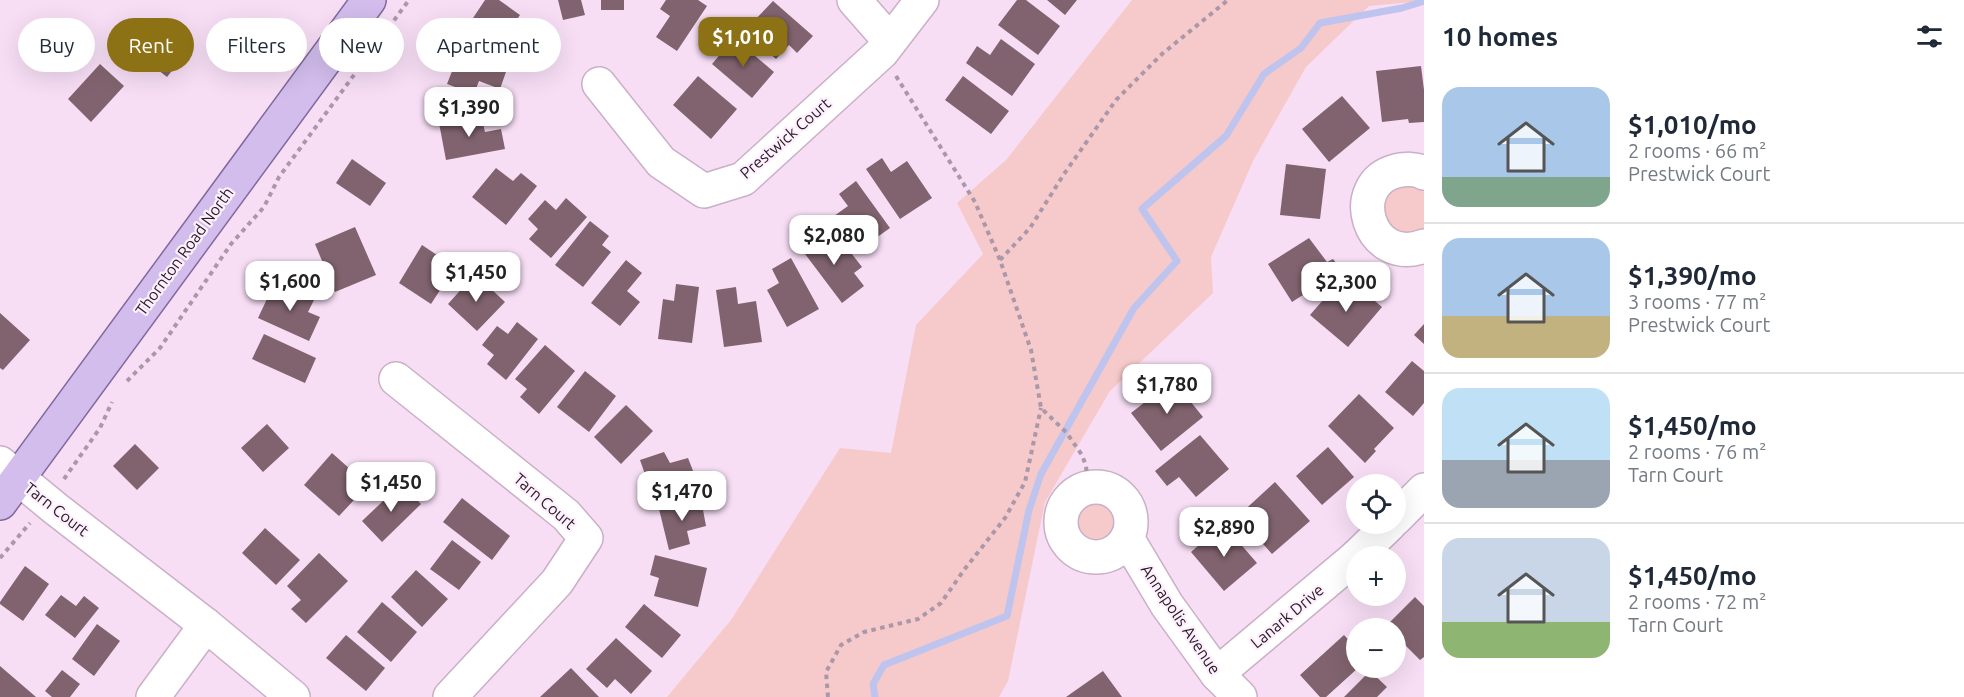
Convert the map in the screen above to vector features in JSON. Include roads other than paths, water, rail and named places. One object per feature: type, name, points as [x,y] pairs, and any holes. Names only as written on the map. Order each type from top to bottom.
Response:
[{"type":"main road","name":"Thornton Road North","points":[[6,482],[369,0]]},
{"type":"street","points":[[854,0],[886,47],[922,0]]},
{"type":"street","name":"Prestwick Court","points":[[599,84],[662,162],[704,191],[743,179],[886,47]]},
{"type":"street","points":[[1424,173],[1406,169],[1381,178],[1368,201],[1367,214],[1371,227],[1379,238],[1390,246],[1402,250],[1416,250],[1424,246]]},
{"type":"street","name":"Tarn Court","points":[[396,379],[566,515],[586,538],[557,582],[450,697]]},
{"type":"street","name":"Tarn Court","points":[[6,482],[206,624],[293,697]]},
{"type":"street","points":[[1099,487],[1110,490],[1126,505],[1130,516],[1131,527],[1127,538],[1110,554],[1099,557],[1088,556],[1077,551],[1068,543],[1061,521],[1063,510],[1077,492],[1099,487]]},
{"type":"street","points":[[1406,508],[1424,490]]},
{"type":"street","name":"Lanark Drive","points":[[1367,546],[1380,534]]},
{"type":"street","name":"Annapolis Avenue","points":[[1127,538],[1167,605],[1217,674],[1240,697]]},
{"type":"street","name":"Lanark Drive","points":[[1217,674],[1346,565]]},
{"type":"street","points":[[153,697],[206,624]]},
{"type":"waterway","points":[[875,697],[873,684],[884,665],[1007,616],[1029,510],[1041,474],[1134,308],[1177,261],[1142,209],[1226,136],[1264,74],[1301,48],[1320,23],[1402,8],[1424,1]]}]
